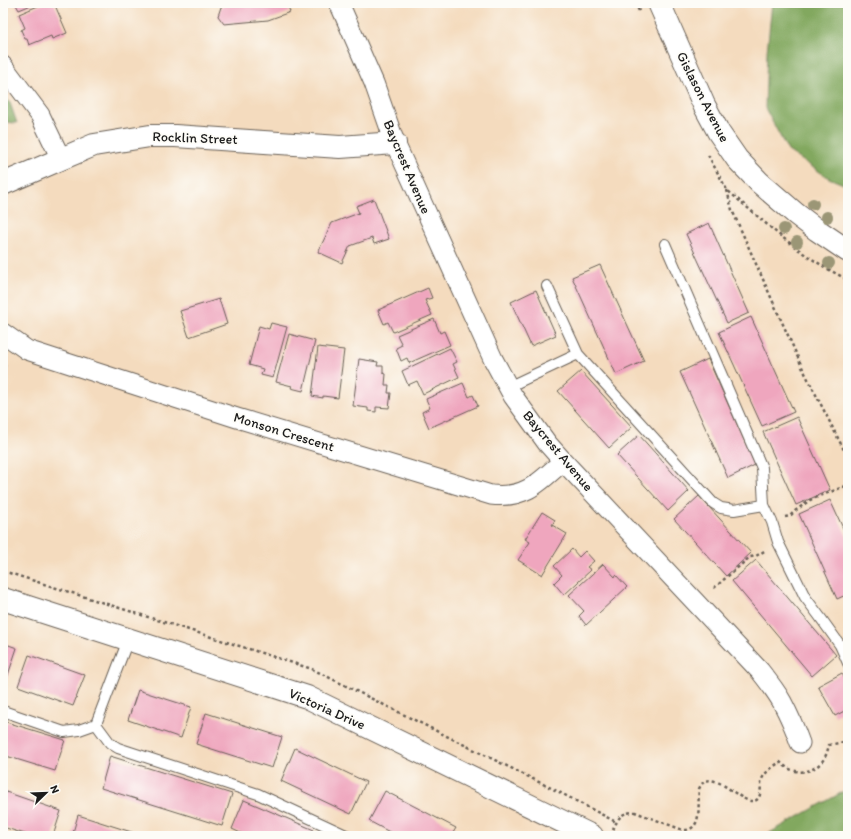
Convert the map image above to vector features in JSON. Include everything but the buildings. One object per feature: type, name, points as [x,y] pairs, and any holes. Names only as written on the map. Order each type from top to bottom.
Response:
[{"type":"street","name":"Baycrest Avenue","points":[[339,3],[374,83],[395,143],[492,359],[513,396],[531,422],[563,462],[760,671],[782,702],[800,743]]},
{"type":"street","name":"Gislason Avenue","points":[[659,3],[704,105],[719,133],[737,159],[759,182],[796,214],[848,251]]},
{"type":"street","points":[[3,66],[40,115],[61,159]]},
{"type":"street","name":"Rocklin Street","points":[[3,184],[94,145],[150,136],[176,136],[340,147],[395,143]]},
{"type":"street","name":"Monson Crescent","points":[[3,333],[27,350],[238,418],[492,495],[512,495],[526,490],[539,483],[563,462]]},
{"type":"street","name":"Victoria Drive","points":[[3,599],[306,697],[592,836]]},
{"type":"lane","points":[[665,244],[762,468],[764,506],[772,522],[778,542],[805,597],[840,646],[848,663]]},
{"type":"lane","points":[[548,286],[578,354],[712,503],[721,508],[734,510],[764,506]]},
{"type":"lane","points":[[508,387],[578,354]]},
{"type":"lane","points":[[3,711],[64,732],[79,730],[96,724],[128,640]]},
{"type":"lane","points":[[96,724],[110,743],[118,748],[258,794],[348,836]]},
{"type":"path","points":[[727,190],[732,210],[803,369],[848,458]]},
{"type":"path","points":[[3,385],[5,365]]},
{"type":"path","points":[[772,522],[790,516],[810,500],[848,484]]},
{"type":"path","points":[[714,588],[750,557],[761,553],[778,542]]},
{"type":"path","points":[[613,830],[618,819],[623,814],[629,812],[635,812],[684,830],[691,829],[696,824],[698,817],[699,789],[700,786],[706,781],[716,781],[744,799],[754,801],[758,799],[760,794],[761,783],[764,776],[780,762],[786,767],[797,772],[809,771],[822,761],[829,745],[848,741]]},
{"type":"path","points":[[521,836],[526,834]]},
{"type":"green space","points":[[772,3],[848,3],[848,186],[829,178],[788,151],[765,108],[767,52]]},
{"type":"green space","points":[[3,95],[10,103],[17,123],[3,122]]},
{"type":"green space","points":[[848,789],[848,836],[764,836]]}]
